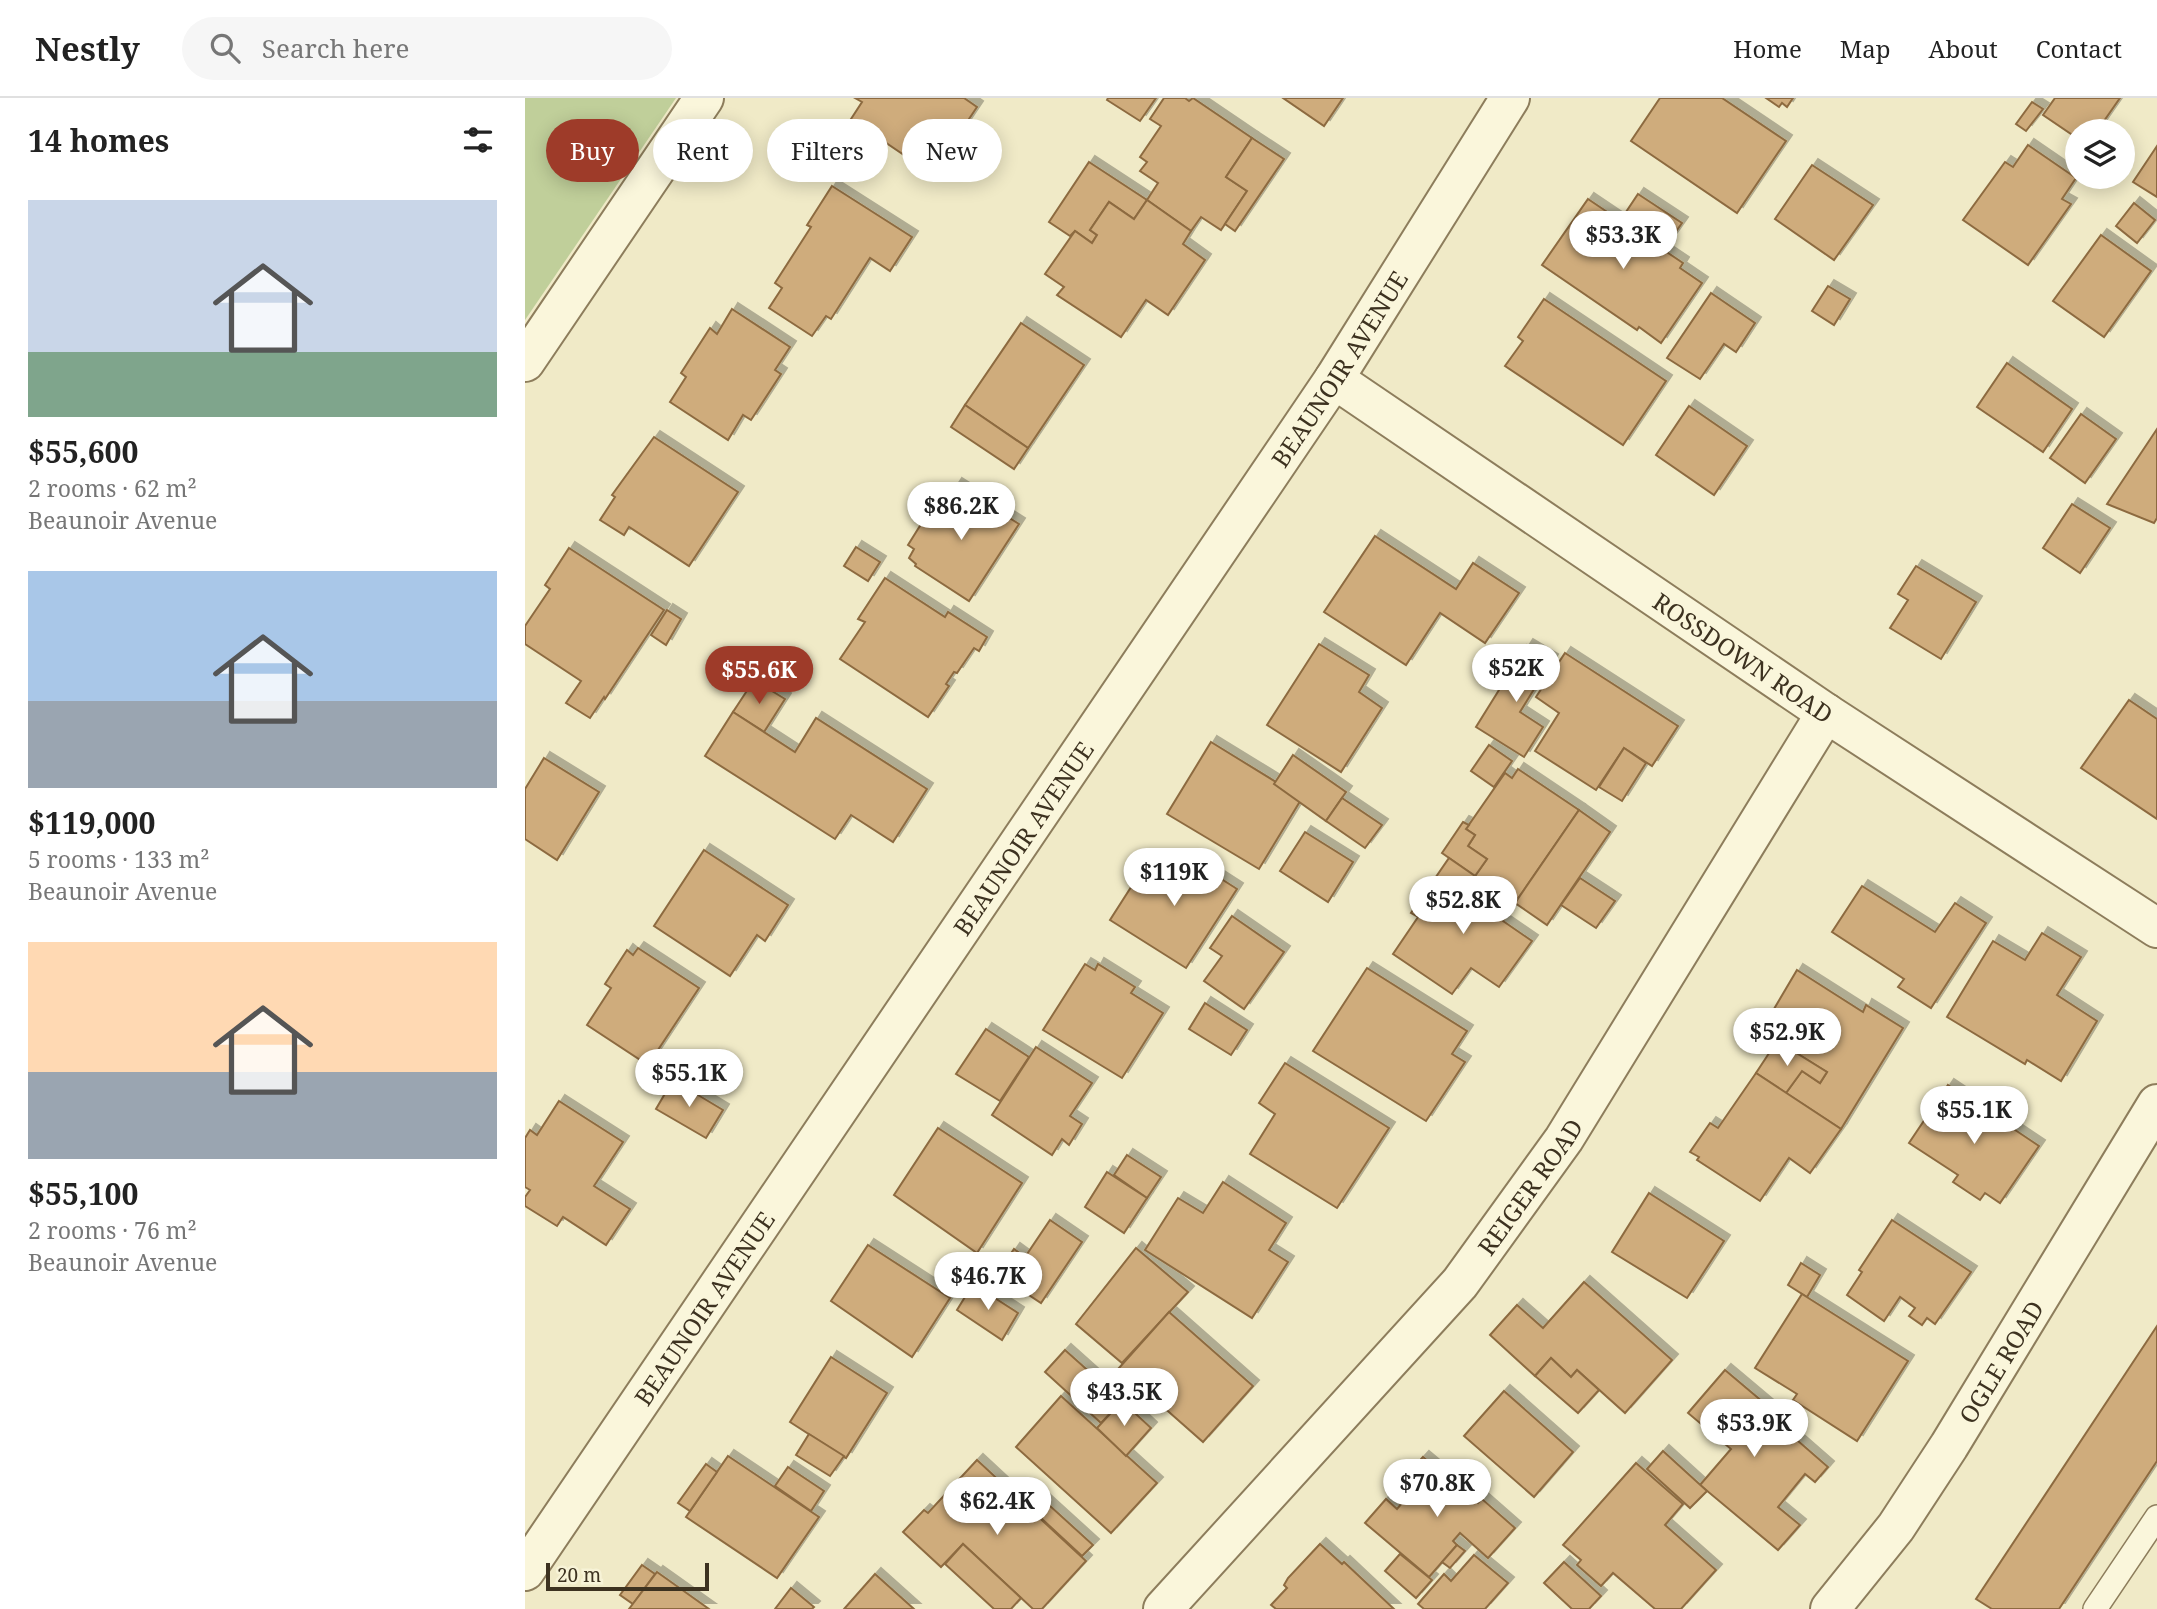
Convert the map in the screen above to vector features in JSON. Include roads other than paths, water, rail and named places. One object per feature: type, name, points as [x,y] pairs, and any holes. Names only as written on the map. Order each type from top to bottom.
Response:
[{"type":"street","points":[[525,362],[704,98]]},
{"type":"street","name":"BEAUNOIR AVENUE","points":[[525,1571],[1334,379],[1510,98]]},
{"type":"street","name":"ROSSDOWN ROAD","points":[[1334,379],[1826,713],[2157,929]]},
{"type":"street","name":"REIGER ROAD","points":[[1163,1609],[1460,1283],[1564,1139],[1826,713]]},
{"type":"street","name":"OGLE ROAD","points":[[1831,1609],[1896,1527],[1949,1446],[2157,1104]]},
{"type":"lane","points":[[2095,1609],[2157,1517]]}]
